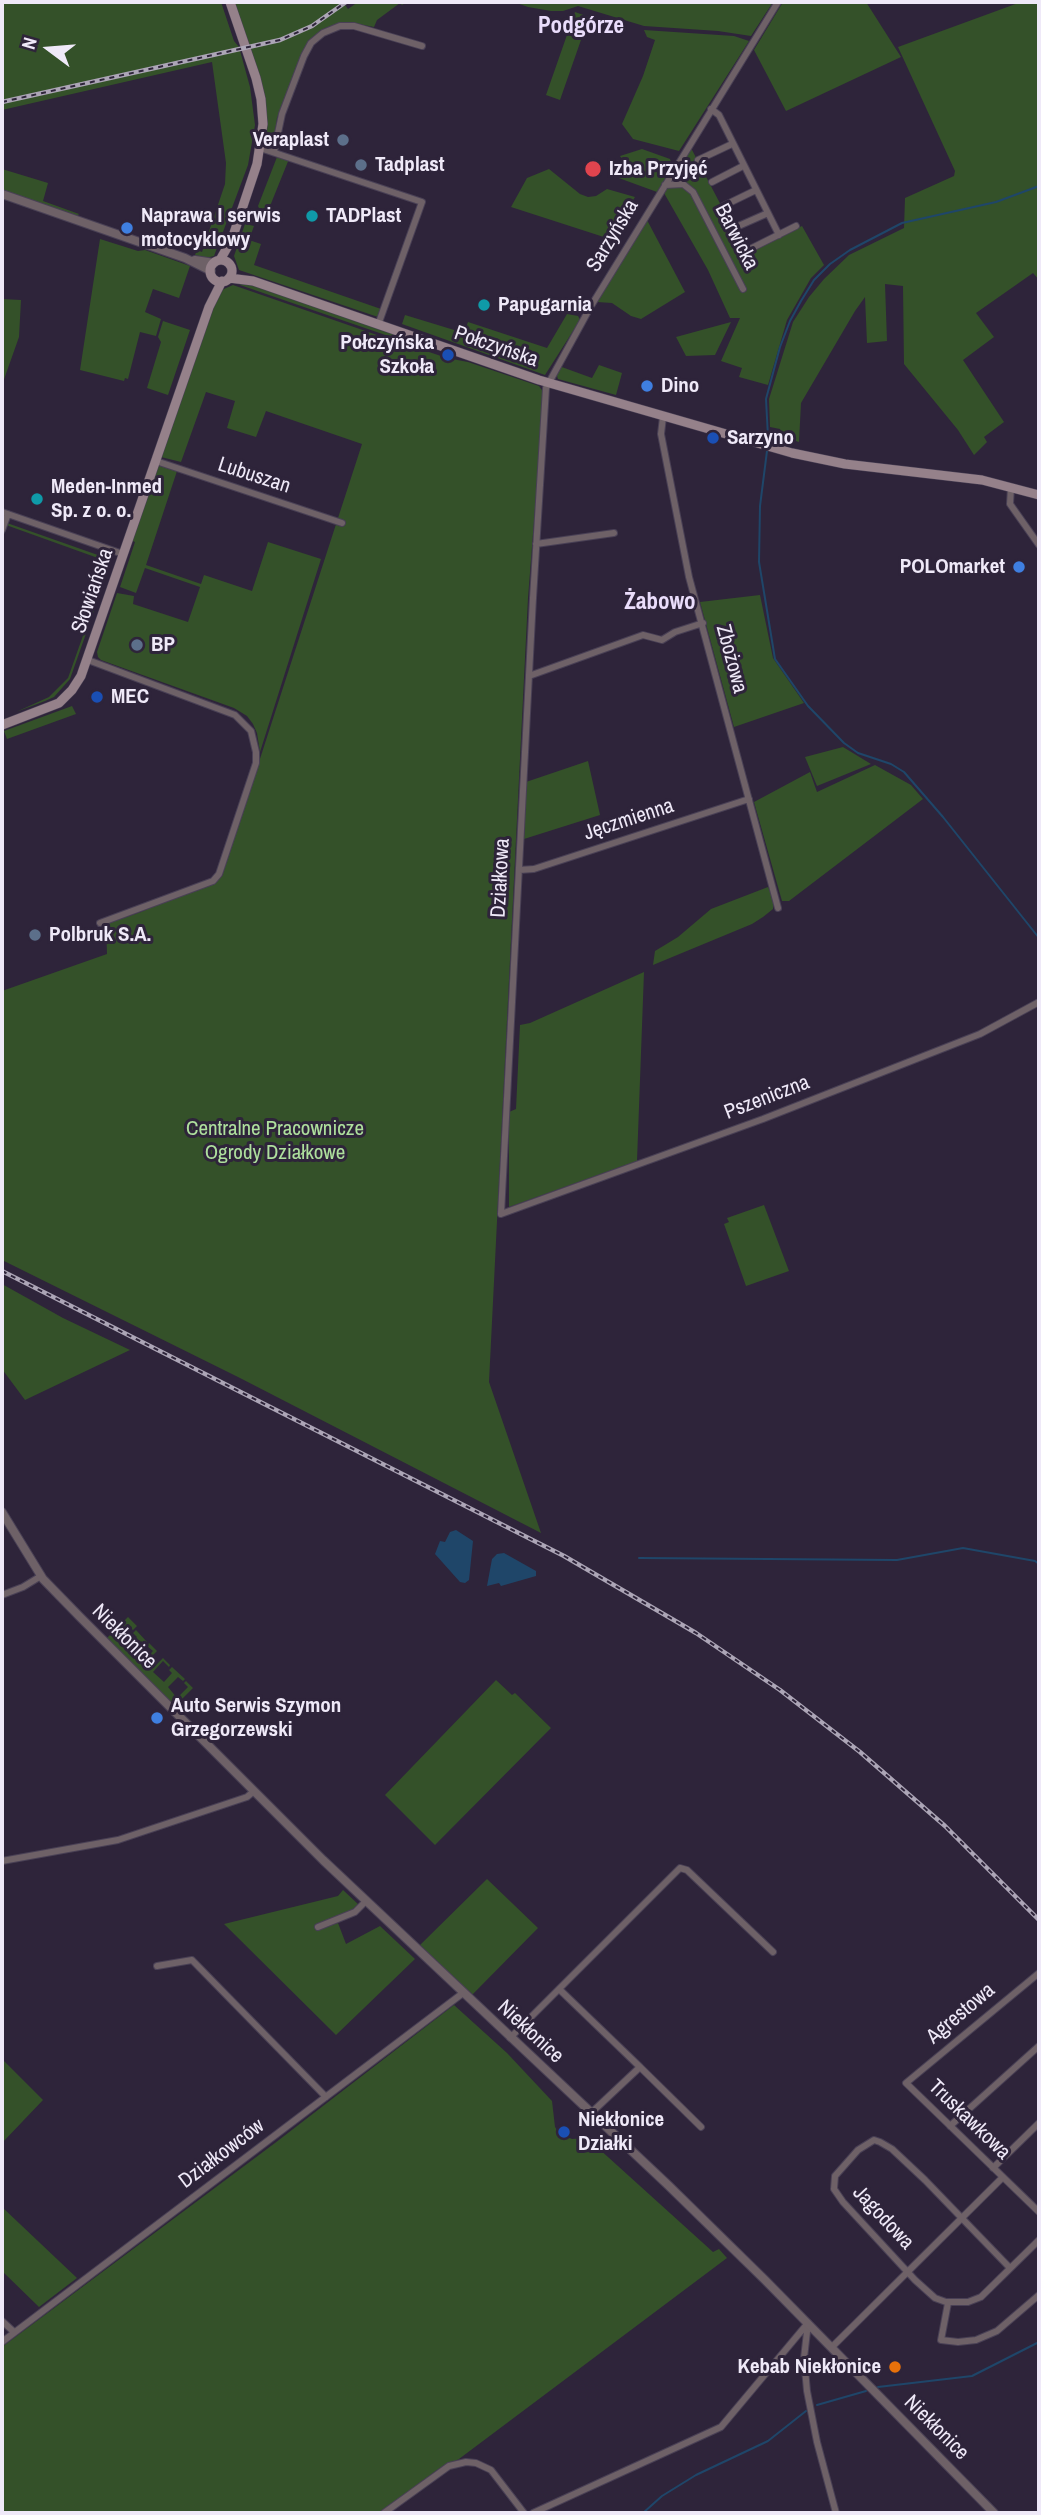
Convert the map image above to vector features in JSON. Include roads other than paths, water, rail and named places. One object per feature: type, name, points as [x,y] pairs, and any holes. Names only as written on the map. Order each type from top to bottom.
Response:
[{"type":"main road","name":"Słowiańska","points":[[2,725],[59,703],[75,686],[88,660],[232,239],[260,148],[263,116],[260,91],[230,2]]},
{"type":"main road","name":"Połczyńska","points":[[221,270],[547,383],[767,446],[845,464],[976,479],[1039,495]]},
{"type":"street","name":"Sarzyńska","points":[[547,383],[778,2]]},
{"type":"street","points":[[274,152],[282,114],[304,56],[311,43],[323,33],[340,26],[354,26],[422,46]]},
{"type":"street","points":[[711,109],[719,115],[779,235]]},
{"type":"street","points":[[698,160],[732,144]]},
{"type":"street","points":[[260,148],[422,202],[378,325]]},
{"type":"street","points":[[712,182],[743,166]]},
{"type":"street","name":"Barwicka","points":[[664,186],[682,184],[693,192],[743,289]]},
{"type":"street","points":[[723,206],[756,190]]},
{"type":"street","name":"Połczyńska","points":[[2,194],[221,270]]},
{"type":"street","points":[[734,229],[768,213]]},
{"type":"street","points":[[746,251],[796,226]]},
{"type":"street","name":"Działkowa","points":[[501,1214],[547,383]]},
{"type":"street","name":"Zbożowa","points":[[663,416],[662,434],[684,552],[778,908]]},
{"type":"street","name":"Lubuszan","points":[[156,461],[342,523]]},
{"type":"street","points":[[1011,486],[1010,504],[1039,545]]},
{"type":"street","points":[[2,530],[5,513],[123,554]]},
{"type":"street","points":[[536,544],[614,533]]},
{"type":"street","points":[[529,676],[643,635],[662,640],[675,632],[703,623]]},
{"type":"street","points":[[88,660],[235,715],[251,731],[256,752],[256,763],[219,874],[213,881],[100,923]]},
{"type":"street","name":"Jęczmienna","points":[[519,870],[546,865],[750,799]]},
{"type":"street","name":"Pszeniczna","points":[[501,1214],[764,1119],[980,1034],[1039,1002]]},
{"type":"street","name":"Niekłonice","points":[[2,1511],[41,1576],[65,1602],[366,1901],[668,2185],[832,2347],[994,2513]]},
{"type":"street","points":[[2,1595],[41,1576]]},
{"type":"street","points":[[2,1861],[118,1840],[247,1797],[254,1791]]},
{"type":"street","points":[[510,2038],[680,1868],[687,1870],[773,1952]]},
{"type":"street","points":[[318,1927],[355,1912],[366,1901]]},
{"type":"street","points":[[157,1966],[192,1960],[326,2097]]},
{"type":"street","name":"Agrestowa","points":[[906,2083],[1039,1973]]},
{"type":"street","points":[[559,1989],[701,2127]]},
{"type":"street","name":"Działkowców","points":[[2,2342],[463,1993]]},
{"type":"street","points":[[950,2126],[1039,2046]]},
{"type":"street","points":[[590,2114],[640,2067]]},
{"type":"street","name":"Truskawkowa","points":[[906,2083],[1039,2212]]},
{"type":"street","points":[[993,2168],[1039,2123]]},
{"type":"street","name":"Jagodowa","points":[[948,2303],[935,2298],[842,2202],[834,2189],[835,2176],[858,2150],[874,2140],[892,2148],[1010,2268]]},
{"type":"street","points":[[832,2347],[1003,2177]]},
{"type":"street","points":[[1033,2206],[1039,2200]]},
{"type":"street","points":[[1039,2240],[981,2297],[948,2303],[941,2340],[976,2340],[997,2332],[1039,2295]]},
{"type":"street","points":[[2,2321],[14,2333]]},
{"type":"street","points":[[533,2513],[721,2427],[808,2323]]},
{"type":"street","points":[[808,2323],[804,2358],[807,2391],[836,2513]]},
{"type":"street","points":[[384,2513],[449,2466],[466,2462],[491,2470],[524,2513]]},
{"type":"water","points":[[456,1530],[473,1541],[469,1580],[465,1583],[460,1582],[435,1554],[440,1541],[445,1542],[450,1532]]},
{"type":"water","points":[[504,1553],[536,1571],[536,1576],[501,1586],[499,1583],[487,1586],[492,1559],[497,1554]]},
{"type":"waterway","points":[[768,437],[766,399],[780,347],[801,301],[814,280],[830,264],[850,250],[902,223],[996,202],[1039,186]]},
{"type":"waterway","points":[[767,451],[760,506],[759,562],[775,659],[808,706],[844,743],[858,753],[891,764],[904,772],[1039,938]]},
{"type":"waterway","points":[[639,1558],[897,1560],[963,1548],[1035,1561],[1039,1564]]},
{"type":"waterway","points":[[878,2387],[972,2376],[1039,2342]]},
{"type":"waterway","points":[[817,2405],[866,2391]]},
{"type":"waterway","points":[[643,2513],[662,2496],[696,2475],[768,2441],[806,2411]]},
{"type":"railway","points":[[2,102],[280,40],[312,26],[346,2]]},
{"type":"railway","points":[[2,1271],[564,1556],[696,1633],[780,1690],[860,1752],[945,1826],[1039,1920]]},
{"type":"place","name":"Veraplast","points":[[343,140]]},
{"type":"place","name":"Tadplast","points":[[361,165]]},
{"type":"place","name":"Izba Przyjęć","points":[[593,169]]},
{"type":"place","name":"TADPlast","points":[[312,216]]},
{"type":"place","name":"Naprawa I serwis motocyklowy","points":[[127,228]]},
{"type":"place","name":"Papugarnia","points":[[484,305]]},
{"type":"place","name":"Połczyńska Szkoła","points":[[448,355]]},
{"type":"place","name":"Dino","points":[[647,386]]},
{"type":"place","name":"Sarzyno","points":[[713,438]]},
{"type":"place","name":"Meden-Inmed Sp. z o. o.","points":[[37,499]]},
{"type":"place","name":"POLOmarket","points":[[1019,567]]},
{"type":"place","name":"BP","points":[[137,645]]},
{"type":"place","name":"MEC","points":[[97,697]]},
{"type":"place","name":"Polbruk S.A.","points":[[35,935]]},
{"type":"place","name":"Auto Serwis Szymon Grzegorzewski","points":[[157,1718]]},
{"type":"place","name":"Niekłonice Działki","points":[[564,2132]]},
{"type":"place","name":"Kebab Niekłonice","points":[[895,2367]]},
{"type":"district","name":"Podgórze","points":[[581,27]]},
{"type":"district","name":"Żabowo","points":[[660,603]]},
{"type":"park label","name":"Centralne Pracownicze Ogrody Działkowe","points":[[275,1141]]}]
